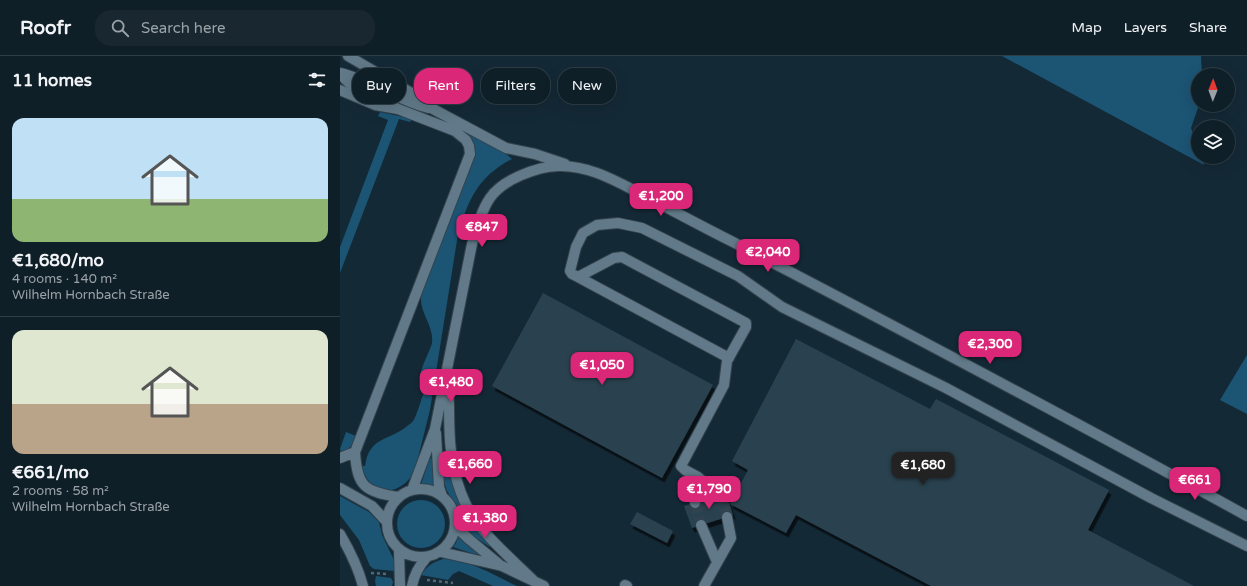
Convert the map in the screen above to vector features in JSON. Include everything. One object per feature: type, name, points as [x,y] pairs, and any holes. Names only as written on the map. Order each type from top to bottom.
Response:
[{"type":"street","points":[[348,56],[415,95],[433,109],[506,148],[535,154],[573,167],[601,174],[816,284],[1247,516]]},
{"type":"street","points":[[340,73],[354,76],[418,106],[433,109]]},
{"type":"street","points":[[340,73],[349,83],[389,102],[398,109]]},
{"type":"street","points":[[340,90],[375,105],[398,109],[455,132],[466,140],[469,146],[470,154],[355,452],[356,470],[360,481],[370,490],[379,494],[399,497]]},
{"type":"street","points":[[412,490],[435,429],[472,244],[480,217],[491,196],[504,184],[521,175],[541,169],[557,166],[573,167]]},
{"type":"street","points":[[729,358],[572,274],[570,271],[576,247],[583,233],[597,225],[618,223],[642,228],[738,276],[782,307],[946,388],[1151,498],[1247,546]]},
{"type":"street","points":[[578,277],[614,258],[622,257],[746,323],[746,327],[729,358],[724,385],[682,463],[684,470],[698,477],[718,495]]},
{"type":"street","points":[[446,372],[450,407],[448,423],[451,453],[457,480],[467,506],[481,528],[534,581]]},
{"type":"street","points":[[435,429],[439,487],[442,496],[452,509],[455,517],[453,537],[441,552],[426,558],[408,555],[399,550],[390,540],[387,530],[386,521],[388,512],[392,505],[399,497],[412,490],[428,490],[442,496]]},
{"type":"street","points":[[340,458],[355,452]]},
{"type":"street","points":[[695,502],[698,477]]},
{"type":"street","points":[[340,488],[372,506],[386,521]]},
{"type":"street","points":[[704,586],[731,538],[727,517]]},
{"type":"street","points":[[701,525],[717,562]]},
{"type":"street","points":[[455,526],[502,566]]},
{"type":"street","points":[[340,534],[350,550],[360,572],[363,586]]},
{"type":"street","points":[[399,550],[400,586]]},
{"type":"street","points":[[441,552],[502,566],[544,586]]},
{"type":"street","points":[[412,586],[413,577],[426,558]]},
{"type":"shaded area","points":[[1002,56],[1201,56],[1202,68],[1191,68],[1191,112],[1197,112],[1194,120],[1191,120],[1191,158]]},
{"type":"shaded area","points":[[380,112],[409,118],[411,120],[410,122],[399,119],[340,273],[340,247],[388,120],[378,116]]},
{"type":"shaded area","points":[[469,134],[505,153],[512,159],[491,173],[476,190],[466,210],[458,234],[430,410],[415,470],[402,486],[386,490],[378,489],[371,484],[366,477],[362,466],[365,466],[367,457],[375,445],[399,432],[412,422],[425,389],[421,385],[420,380],[422,367],[431,348],[432,337],[431,330],[422,308],[421,295],[475,154],[473,141]]},
{"type":"shaded area","points":[[1247,355],[1247,414],[1220,400]]},
{"type":"shaded area","points":[[346,432],[356,436],[350,447],[344,452],[341,452],[340,449]]},
{"type":"shaded area","points":[[444,456],[446,456],[449,473],[456,493],[490,547],[470,534],[465,528],[458,508],[447,491],[444,482]]},
{"type":"shaded area","points":[[430,458],[433,459],[433,486],[421,484]]},
{"type":"shaded area","points":[[340,496],[369,512],[379,522],[382,535],[394,560],[394,571],[374,569],[370,566],[359,540],[340,515]]},
{"type":"shaded area","points":[[421,500],[430,502],[438,507],[443,515],[445,524],[443,533],[438,541],[430,546],[421,548],[412,546],[404,541],[399,533],[397,524],[399,515],[404,507],[412,502]]},
{"type":"shaded area","points":[[458,537],[479,552],[477,555],[453,547]]},
{"type":"shaded area","points":[[443,559],[452,559],[471,564],[517,586],[493,586],[459,571],[453,574],[448,580],[421,575],[430,565]]},
{"type":"shaded area","points":[[376,576],[391,578],[393,582],[392,586],[376,586]]},
{"type":"building","points":[[543,293],[713,385],[662,478],[492,386]]},
{"type":"building","points":[[796,339],[930,409],[936,399],[1109,490],[1088,530],[1194,586],[931,586],[796,515],[786,533],[730,504],[748,470],[732,461]]},
{"type":"building","points":[[726,493],[733,515],[692,528],[684,506]]},
{"type":"building","points":[[637,512],[673,531],[667,543],[630,524]]},
{"type":"tunnel","points":[[718,495],[721,498],[727,517]]},
{"type":"tunnel","points":[[695,503],[701,525]]}]
